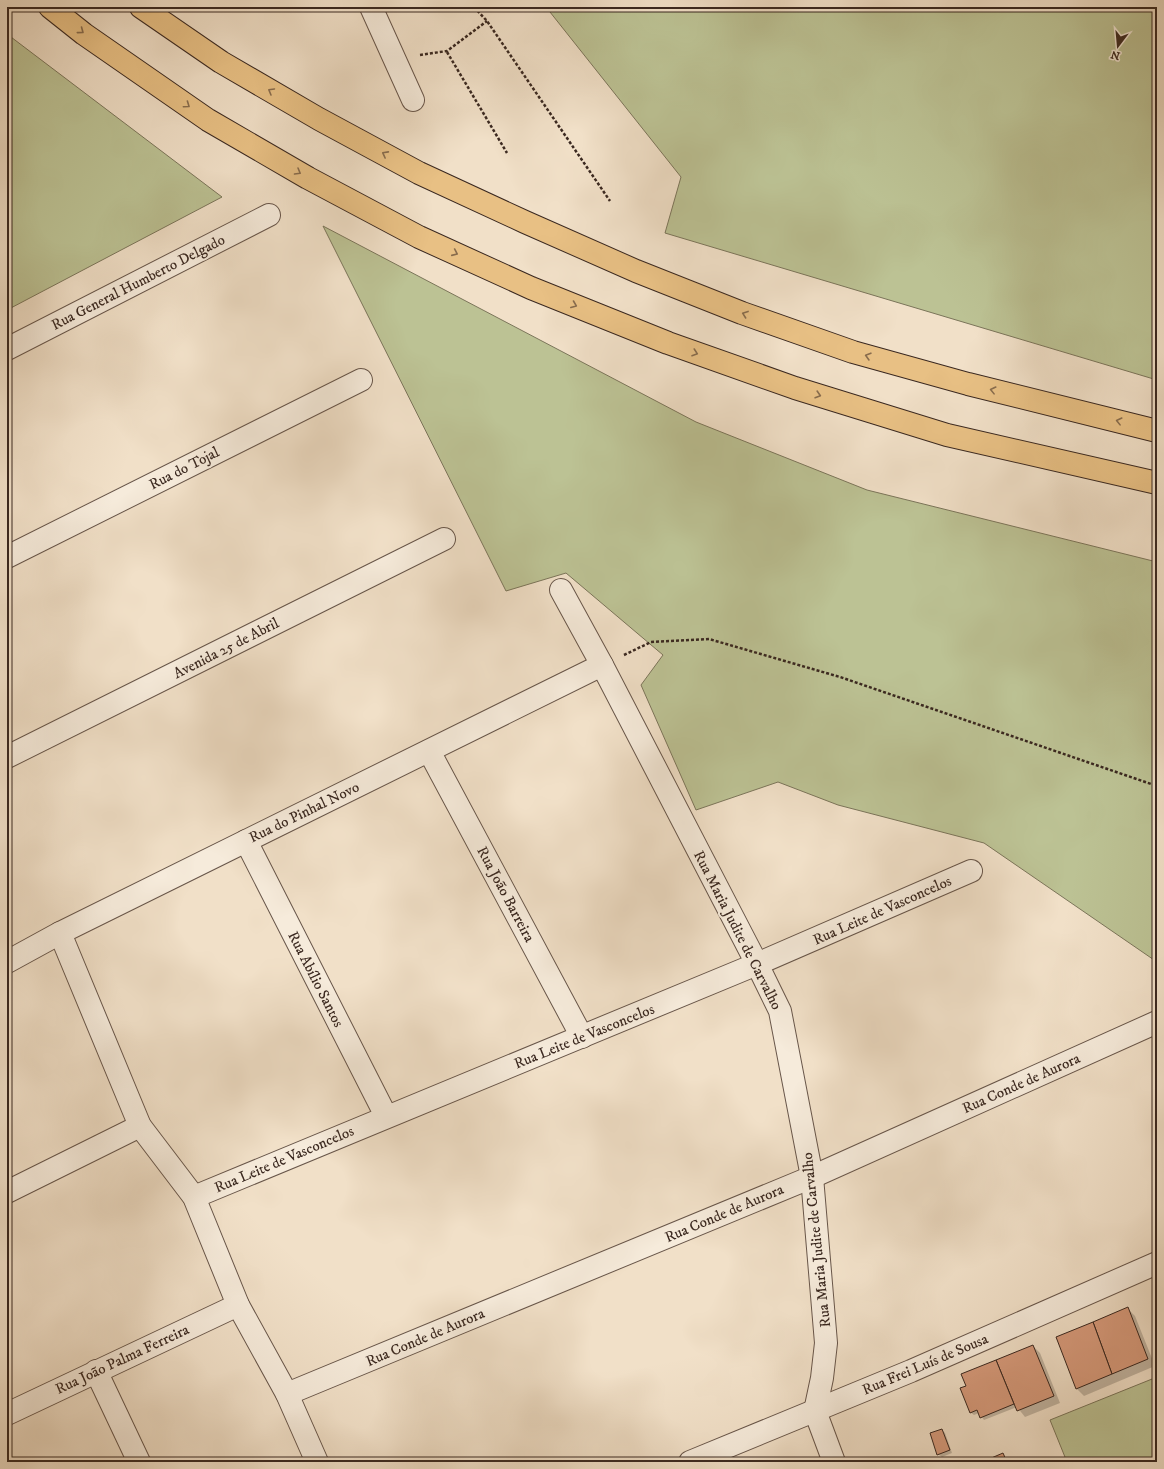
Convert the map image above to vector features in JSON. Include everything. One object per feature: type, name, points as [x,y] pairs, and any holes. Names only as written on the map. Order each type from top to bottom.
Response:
[{"type":"highway","points":[[50,7],[84,34],[208,120],[308,178],[419,237],[531,288],[668,343],[795,388],[947,435],[1157,483]]},
{"type":"highway","points":[[141,7],[220,62],[319,119],[419,172],[525,222],[636,271],[742,313],[838,346],[968,384],[1157,431]]},
{"type":"street","points":[[371,7],[393,59],[413,100]]},
{"type":"street","name":"Rua General Humberto Delgado","points":[[7,349],[268,215]]},
{"type":"street","name":"Rua do Tojal","points":[[7,557],[361,380]]},
{"type":"street","name":"Avenida 25 de Abril","points":[[7,757],[444,539]]},
{"type":"street","name":"Rua Maria Judite de Carvalho","points":[[561,590],[602,665],[780,1011],[812,1177],[826,1343],[822,1378],[815,1410]]},
{"type":"street","name":"Rua do Pinhal Novo","points":[[7,962],[60,933],[602,665]]},
{"type":"street","name":"Rua João Barreira","points":[[429,750],[582,1037]]},
{"type":"street","name":"Rua Abílio Santos","points":[[246,841],[386,1116]]},
{"type":"street","name":"Rua Leite de Vasconcelos","points":[[194,1197],[386,1116],[582,1037],[757,964],[971,871]]},
{"type":"street","points":[[60,933],[140,1126],[194,1197],[238,1305],[286,1394],[317,1462]]},
{"type":"street","name":"Rua Conde de Aurora","points":[[286,1394],[812,1177],[1157,1022]]},
{"type":"street","points":[[7,1192],[140,1126]]},
{"type":"street","name":"Rua Frei Luís de Sousa","points":[[690,1462],[912,1371],[1157,1263]]},
{"type":"street","name":"Rua João Palma Ferreira","points":[[7,1414],[96,1370],[238,1305]]},
{"type":"street","points":[[96,1370],[139,1462]]},
{"type":"street","points":[[815,1410],[834,1462]]},
{"type":"path","points":[[474,7],[487,21],[610,201]]},
{"type":"path","points":[[393,59],[447,51],[487,21]]},
{"type":"path","points":[[447,51],[507,153]]},
{"type":"path","points":[[602,665],[651,642],[709,639],[840,677],[1157,786]]},
{"type":"green space","points":[[546,7],[1157,7],[1157,380],[665,233],[681,177]]},
{"type":"green space","points":[[7,34],[222,197],[7,310]]},
{"type":"green space","points":[[323,226],[696,422],[867,490],[1157,562],[1157,962],[984,843],[838,805],[778,782],[696,810],[641,685],[663,655],[566,573],[506,591]]},
{"type":"green space","points":[[1157,1377],[1157,1462],[1067,1462],[1050,1420]]},
{"type":"building","points":[[1128,1307],[1148,1359],[1112,1374],[1093,1322]]},
{"type":"building","points":[[1093,1322],[1112,1374],[1076,1389],[1056,1337]]},
{"type":"building","points":[[1033,1345],[1054,1396],[1017,1411],[996,1360]]},
{"type":"building","points":[[996,1360],[1014,1404],[980,1418],[977,1410],[970,1413],[960,1388],[966,1386],[961,1374]]},
{"type":"building","points":[[942,1429],[950,1450],[937,1455],[930,1433]]},
{"type":"building","points":[[1003,1453],[1007,1462],[982,1462]]}]
